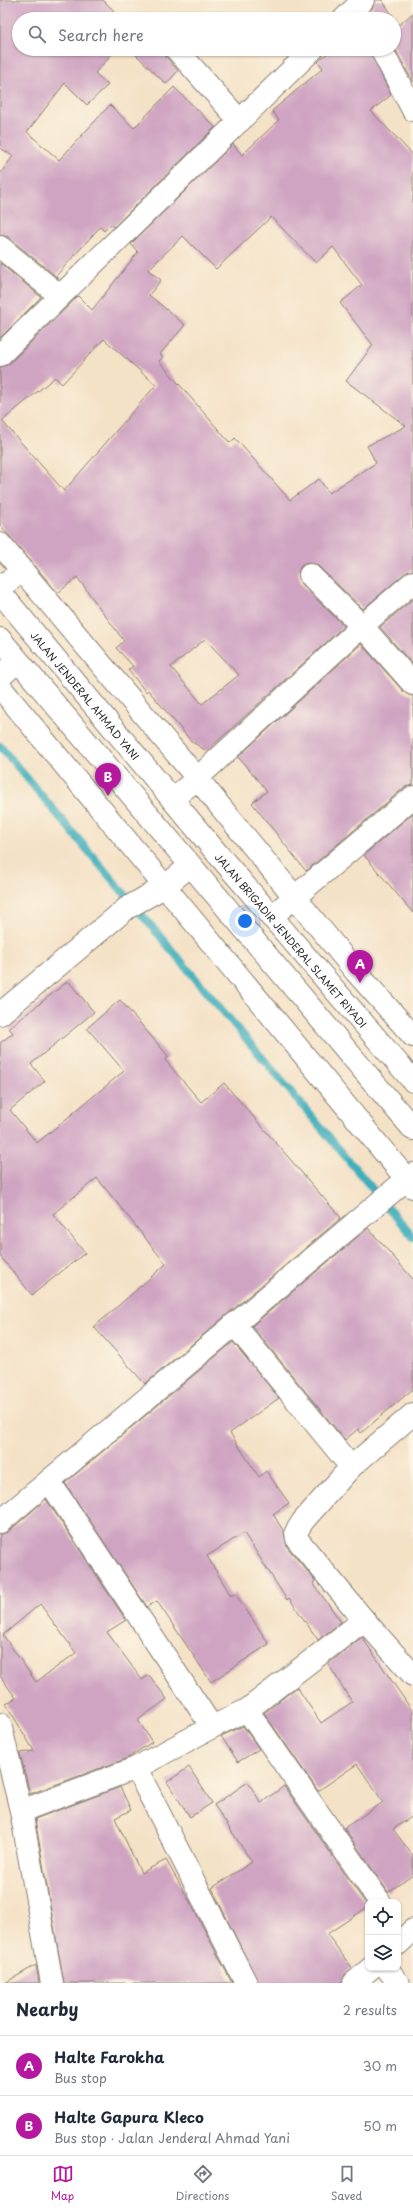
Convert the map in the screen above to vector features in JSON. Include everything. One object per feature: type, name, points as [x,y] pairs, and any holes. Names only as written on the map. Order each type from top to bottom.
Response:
[{"type":"main road","points":[[182,56],[240,121]]},
{"type":"main road","points":[[0,356],[306,56]]},
{"type":"main road","points":[[385,56],[413,110]]},
{"type":"main road","points":[[0,247],[60,296]]},
{"type":"main road","points":[[0,544],[197,778],[356,972],[413,1036]]},
{"type":"main road","points":[[0,587],[23,571]]},
{"type":"main road","points":[[310,575],[362,626],[413,684]]},
{"type":"main road","points":[[172,799],[197,778],[362,626],[413,582]]},
{"type":"main road","name":"JALAN JENDERAL AHMAD YANI","points":[[0,592],[172,799]]},
{"type":"main road","points":[[0,639],[149,818],[413,1129]]},
{"type":"main road","points":[[0,677],[18,661]]},
{"type":"main road","points":[[0,688],[160,889],[411,1180],[387,1196],[0,1522]]},
{"type":"main road","points":[[272,917],[413,796]]},
{"type":"main road","name":"JALAN BRIGADIR JENDERAL SLAMET RIYADI","points":[[172,799],[413,1081]]},
{"type":"main road","points":[[3,1005],[127,908],[160,889],[190,866]]},
{"type":"main road","points":[[393,1057],[413,1040]]},
{"type":"main road","points":[[234,1324],[351,1467]]},
{"type":"main road","points":[[413,1414],[351,1467],[302,1522],[296,1532],[297,1539],[364,1620],[413,1675]]},
{"type":"main road","points":[[49,1481],[212,1728]]},
{"type":"main road","points":[[21,1811],[136,1768],[247,1710],[364,1620]]},
{"type":"main road","points":[[247,1710],[378,1899]]},
{"type":"main road","points":[[0,1724],[21,1811],[52,1983]]},
{"type":"main road","points":[[136,1768],[246,1983]]},
{"type":"main road","points":[[354,1983],[368,1971]]},
{"type":"main road","points":[[389,1971],[398,1983]]},
{"type":"building","points":[[0,0],[103,0],[114,11],[12,12],[12,56],[110,56],[95,73],[108,85],[87,105],[65,83],[27,132],[59,160],[110,105],[134,128],[174,87],[215,127],[114,227],[111,224],[104,231],[100,227],[56,276],[59,279],[8,237],[0,235],[0,174],[13,156],[0,148]]},
{"type":"building","points":[[375,0],[382,0],[390,12],[368,12],[372,9]]},
{"type":"building","points":[[413,13],[413,82],[399,56],[401,56],[401,23]]},
{"type":"building","points":[[137,56],[166,56],[178,71],[166,84]]},
{"type":"building","points":[[324,56],[372,56],[391,95],[371,111],[413,155],[413,570],[405,573],[363,609],[318,566],[307,563],[301,566],[298,572],[301,584],[344,626],[207,751],[192,742],[148,690],[146,692],[128,670],[133,666],[116,648],[124,641],[77,577],[58,593],[0,525],[0,367],[9,364],[78,296],[92,310],[138,252],[131,244],[233,144],[242,155],[279,120],[272,111],[323,68],[318,62]],"holes":[[[271,217],[316,263],[333,247],[362,285],[340,303],[373,345],[346,381],[406,426],[367,446],[376,463],[329,493],[319,479],[290,500],[235,438],[230,443],[159,361],[163,357],[160,354],[185,325],[149,295],[161,280],[148,270],[183,236],[216,269]],[[104,339],[156,385],[64,491],[2,421],[55,377],[62,384]],[[205,639],[239,675],[202,704],[171,667]]]},
{"type":"building","points":[[0,263],[41,297],[0,338]]},
{"type":"building","points":[[413,599],[413,665],[380,627]]},
{"type":"building","points":[[361,644],[404,692],[413,696],[413,785],[405,787],[306,871],[252,803],[267,791],[238,757]]},
{"type":"building","points":[[413,813],[413,913],[364,855]]},
{"type":"building","points":[[68,981],[94,1012],[31,1064],[45,1081],[10,1110],[37,1143],[124,1071],[87,1028],[120,1000],[169,1057],[165,1060],[201,1102],[224,1083],[341,1218],[145,1384],[94,1327],[166,1264],[97,1178],[53,1214],[85,1253],[32,1295],[0,1256],[0,1043],[13,1033],[9,1028]]},
{"type":"building","points":[[368,1228],[413,1279],[413,1389],[361,1433],[358,1429],[345,1440],[252,1326]]},
{"type":"building","points":[[233,1342],[279,1398],[230,1433],[259,1477],[266,1471],[289,1503],[273,1514],[284,1532],[287,1547],[314,1579],[315,1581],[313,1583],[341,1622],[318,1640],[289,1598],[287,1600],[244,1533],[207,1556],[231,1596],[235,1593],[269,1644],[211,1682],[157,1601],[147,1607],[65,1483]]},
{"type":"building","points":[[46,1499],[126,1620],[107,1632],[142,1680],[149,1675],[167,1699],[138,1720],[152,1742],[128,1758],[30,1794],[20,1753],[34,1751],[6,1704],[16,1698],[0,1676],[0,1534],[8,1532]],"holes":[[[40,1604],[76,1653],[36,1682],[3,1635]]]},
{"type":"building","points":[[362,1637],[413,1712],[413,1816],[393,1829],[413,1856],[413,1875],[388,1892],[344,1828],[383,1802],[357,1764],[318,1791],[264,1713],[297,1687],[321,1723],[352,1702],[328,1664]]},
{"type":"building","points":[[243,1726],[259,1749],[238,1762],[221,1736]]},
{"type":"building","points":[[189,1767],[212,1803],[190,1817],[167,1782]]},
{"type":"building","points":[[248,1782],[261,1803],[284,1786],[365,1903],[365,1909],[327,1934],[352,1968],[345,1974],[342,1983],[258,1983],[212,1888],[252,1862],[214,1805]]},
{"type":"building","points":[[120,1787],[131,1810],[115,1818],[141,1873],[166,1860],[190,1902],[232,1983],[64,1983],[35,1819]]},
{"type":"building","points":[[36,1965],[39,1983],[5,1983]]},
{"type":"waterway","points":[[0,746],[413,1237]]},
{"type":"place","name":"Halte Gapura Kleco","points":[[108,796]]},
{"type":"place","name":"Halte Farokha","points":[[360,983]]}]
